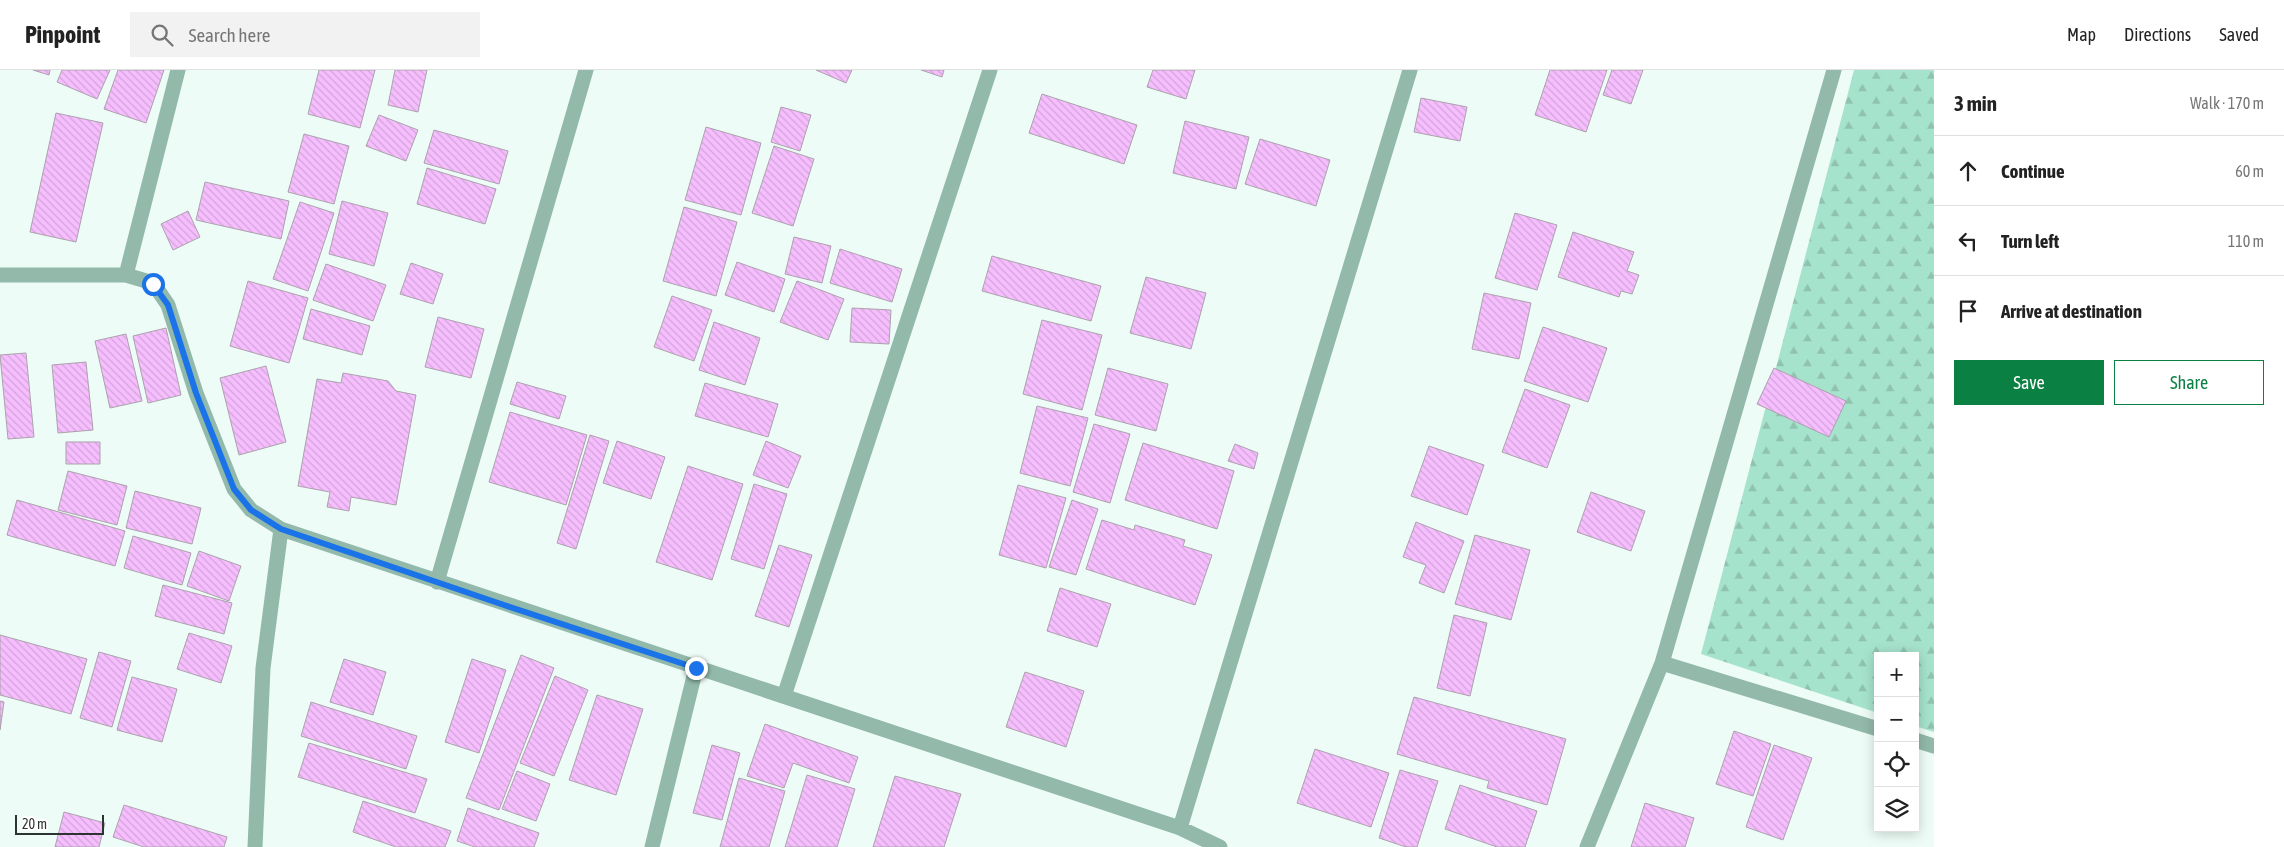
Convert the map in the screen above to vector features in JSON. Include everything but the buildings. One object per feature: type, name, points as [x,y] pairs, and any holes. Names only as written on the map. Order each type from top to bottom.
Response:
[{"type":"street","points":[[126,275],[178,70]]},
{"type":"street","points":[[437,582],[586,70]]},
{"type":"street","points":[[784,696],[990,70]]},
{"type":"street","points":[[1180,828],[1410,70]]},
{"type":"street","points":[[1587,847],[1662,663],[1834,70]]},
{"type":"street","points":[[0,274],[126,275],[153,284],[168,305],[196,393],[234,489],[251,510],[281,529],[1180,828],[1220,847]]},
{"type":"street","points":[[255,847],[263,668],[281,529]]},
{"type":"street","points":[[1662,663],[1874,728]]},
{"type":"street","points":[[652,847],[696,668]]},
{"type":"street","points":[[1919,741],[1934,746]]},
{"type":"green space","points":[[1854,70],[1934,70],[1934,732],[1919,727],[1919,652],[1874,652],[1874,712],[1701,654]]},
{"type":"route","points":[[153,284],[168,305],[196,393],[234,489],[251,510],[281,529],[696,668]]}]
